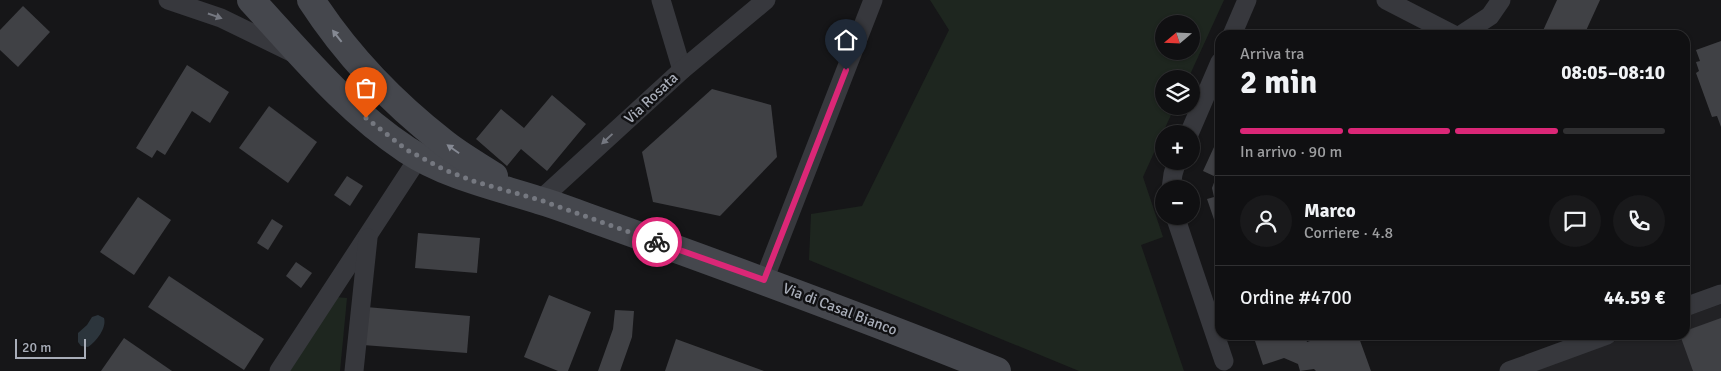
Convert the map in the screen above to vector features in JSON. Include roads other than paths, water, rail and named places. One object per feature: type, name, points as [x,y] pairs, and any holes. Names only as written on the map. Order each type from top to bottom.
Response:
[{"type":"main road","name":"Via di Casal Bianco","points":[[251,0],[351,106],[407,150],[445,170],[476,182],[540,200],[764,280],[971,364],[997,371]]},
{"type":"main road","name":"Via di Casal Bianco","points":[[312,0],[334,32],[366,71],[414,118],[460,154],[496,177],[540,200]]},
{"type":"street","points":[[168,0],[221,18],[305,59]]},
{"type":"street","points":[[661,0],[682,70]]},
{"type":"street","name":"Via Rosata","points":[[540,200],[682,70],[766,0]]},
{"type":"street","points":[[764,280],[873,0]]},
{"type":"street","points":[[1234,30],[1247,0]]},
{"type":"street","points":[[1386,0],[1444,30]]},
{"type":"street","points":[[1469,30],[1490,16],[1501,0]]},
{"type":"street","points":[[1193,125],[1215,74]]},
{"type":"street","points":[[279,371],[420,157]]},
{"type":"street","points":[[1178,225],[1215,334]]},
{"type":"street","points":[[354,371],[369,235]]},
{"type":"street","points":[[1690,305],[1721,294]]},
{"type":"street","points":[[1217,340],[1224,361]]},
{"type":"street","points":[[1509,371],[1563,342],[1576,340]]}]
